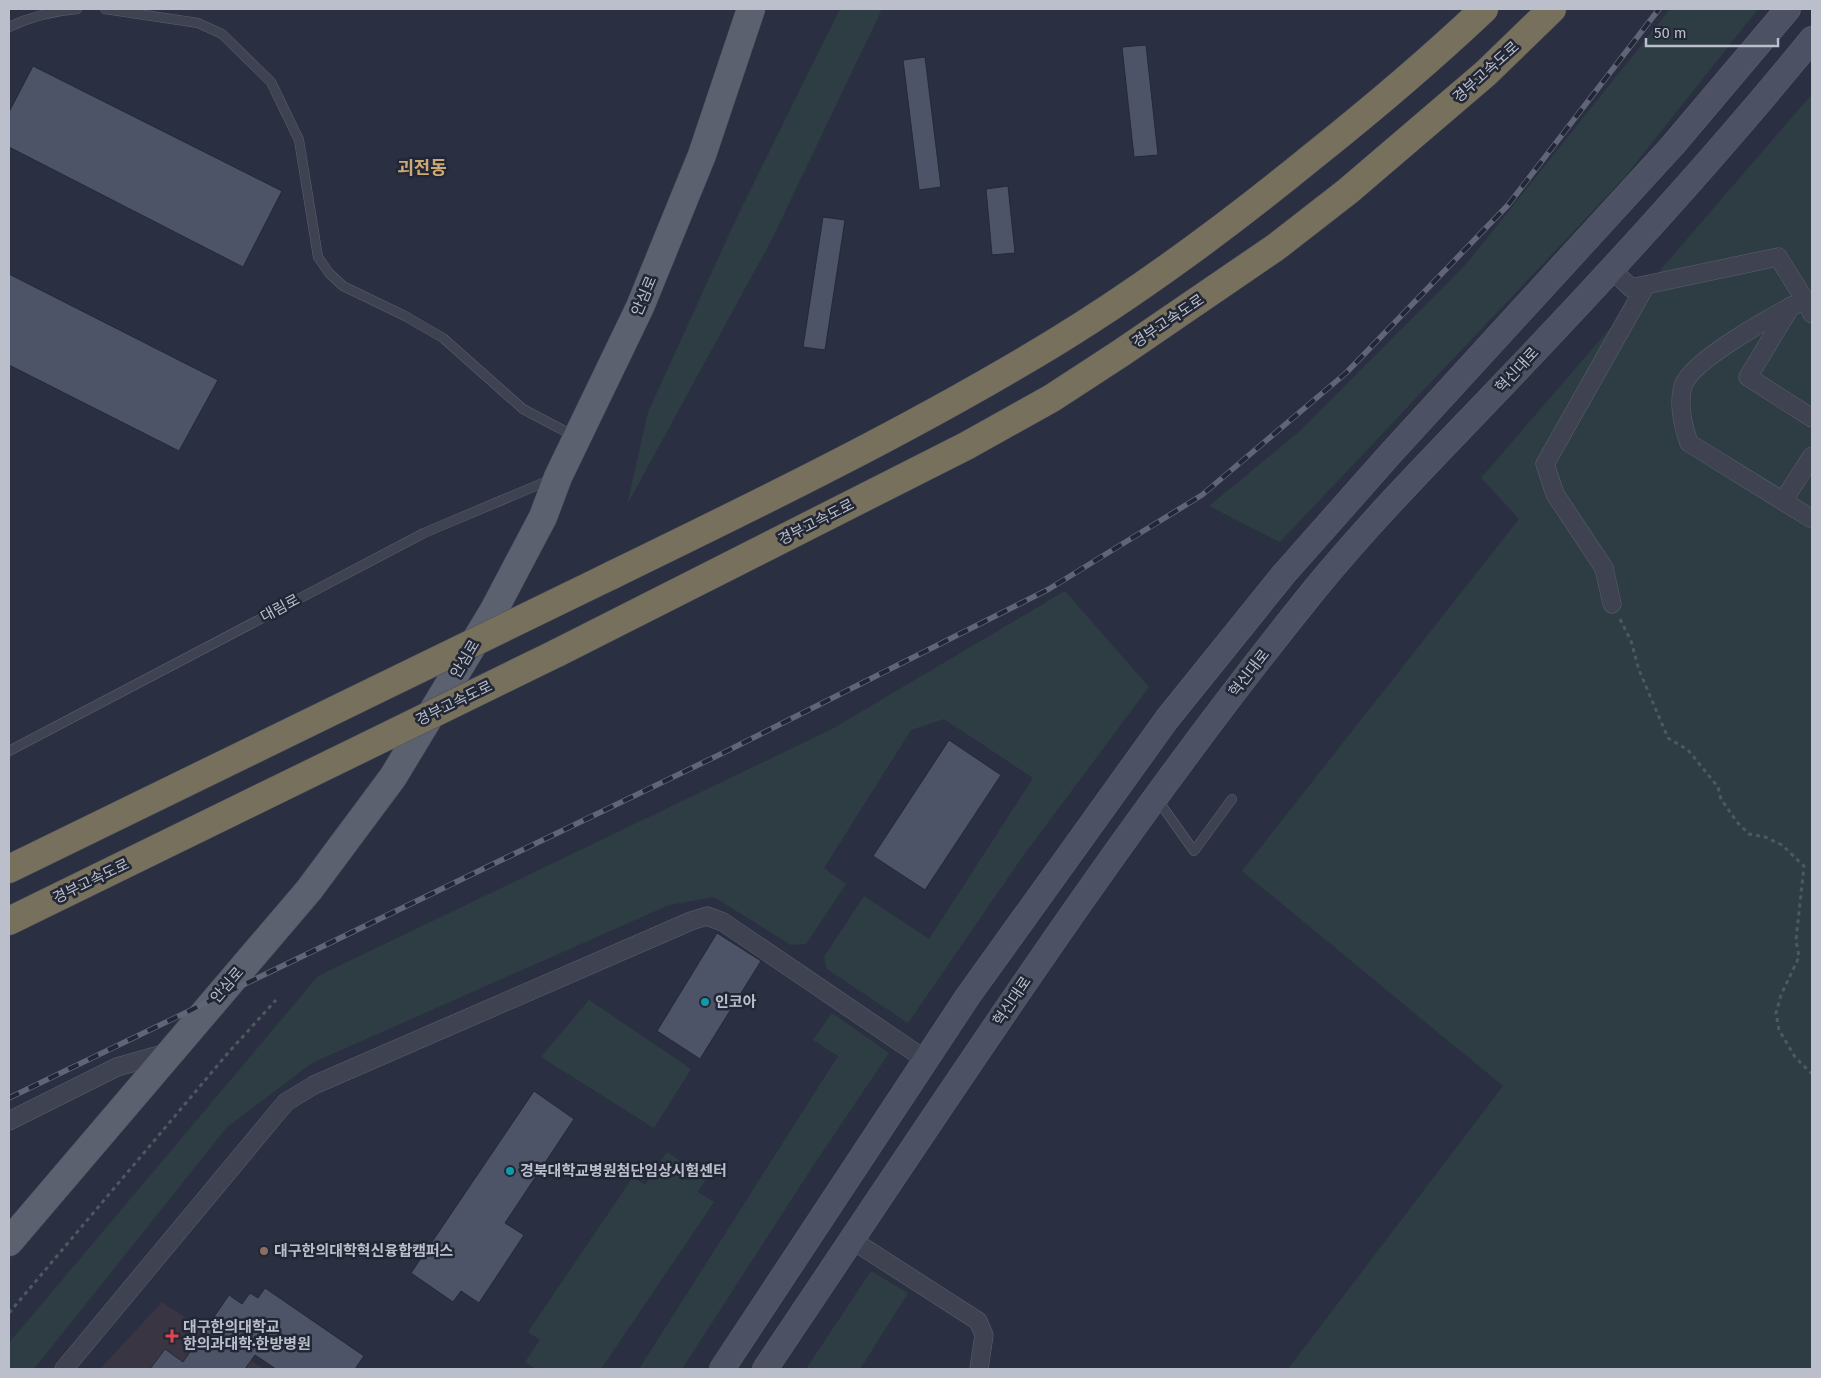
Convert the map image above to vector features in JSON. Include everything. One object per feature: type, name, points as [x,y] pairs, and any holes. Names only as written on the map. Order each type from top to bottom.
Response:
[{"type":"highway","points":[[9,869],[604,579],[871,446],[1056,342],[1143,284],[1263,197],[1411,75],[1484,9]]},
{"type":"highway","name":"경부고속도로","points":[[9,921],[557,653],[966,446],[1052,398],[1276,246],[1348,191],[1486,73],[1552,9]]},
{"type":"main road","name":"안심로","points":[[9,1242],[309,890],[393,777],[494,610],[543,517],[558,477],[640,307],[695,173],[751,9]]},
{"type":"main road","points":[[722,1369],[968,996],[1167,718],[1283,575],[1391,453],[1673,144],[1788,9]]},
{"type":"main road","name":"혁신대로","points":[[765,1369],[1057,934],[1203,731],[1318,585],[1424,467],[1741,126],[1812,39]]},
{"type":"street","points":[[1610,269],[1631,288],[1778,257],[1803,307]]},
{"type":"street","points":[[1612,604],[1604,568],[1555,494],[1545,464],[1646,285]]},
{"type":"street","points":[[1803,307],[1748,377],[1812,418]]},
{"type":"street","points":[[1803,307],[1703,360],[1684,385],[1683,425],[1689,443],[1812,519]]},
{"type":"street","points":[[1783,501],[1812,456]]},
{"type":"street","points":[[64,1369],[286,1102],[314,1085],[690,921],[707,916],[723,922],[926,1060]]},
{"type":"street","points":[[9,1121],[117,1067],[170,1052]]},
{"type":"street","points":[[852,1240],[978,1321],[984,1335],[979,1369]]},
{"type":"lane","points":[[9,27],[24,20],[63,10],[77,9]]},
{"type":"lane","points":[[105,9],[198,23],[222,34],[271,82],[286,109],[299,140],[318,257],[329,273],[343,286],[405,316],[443,338],[523,409],[577,438]]},
{"type":"lane","name":"대림로","points":[[9,751],[424,533],[558,477]]},
{"type":"lane","points":[[1156,797],[1194,851],[1232,799]]},
{"type":"path","points":[[1612,604],[1631,641],[1639,670],[1668,738],[1688,750],[1718,787],[1721,799],[1737,822],[1749,834],[1765,837],[1782,845],[1804,866],[1796,940],[1799,957],[1781,996],[1776,1013],[1779,1030],[1795,1057],[1812,1074]]},
{"type":"path","points":[[9,1313],[228,1053],[276,1000]]},
{"type":"shaded area","points":[[840,9],[882,9],[771,241],[627,505],[648,412],[737,217]]},
{"type":"shaded area","points":[[1670,9],[1758,9],[1624,178],[1280,542],[1209,506],[1300,431],[1468,262]]},
{"type":"shaded area","points":[[1812,94],[1812,1369],[1288,1369],[1503,1086],[1242,871],[1519,519],[1481,478]]},
{"type":"shaded area","points":[[1065,591],[1149,687],[1023,856],[908,1023],[827,969],[824,957],[864,896],[929,939],[1033,778],[944,719],[911,730],[824,868],[846,884],[806,944],[791,945],[714,897],[669,905],[312,1063],[227,1127],[34,1369],[9,1369],[9,1343],[318,976],[832,729]]},
{"type":"shaded area","points":[[589,1000],[691,1069],[654,1128],[541,1057]]},
{"type":"shaded area","points":[[832,1013],[889,1053],[813,1166],[682,1369],[639,1369],[838,1056],[813,1040]]},
{"type":"shaded area","points":[[667,1152],[706,1179],[698,1192],[714,1202],[601,1369],[536,1369],[525,1362],[540,1340],[528,1332],[633,1177],[645,1185]]},
{"type":"shaded area","points":[[871,1271],[908,1293],[860,1369],[806,1369]]},
{"type":"shaded area","name":"대구한의대학교 한의과대학·한방병원","points":[[162,1302],[264,1369],[100,1369]]},
{"type":"building","points":[[1146,45],[1158,155],[1134,157],[1122,47]]},
{"type":"building","points":[[925,57],[941,187],[919,190],[903,60]]},
{"type":"building","points":[[33,66],[282,191],[243,267],[9,147],[9,112]]},
{"type":"building","points":[[1008,186],[1015,253],[992,255],[986,189]]},
{"type":"building","points":[[823,217],[845,220],[825,350],[803,347]]},
{"type":"building","points":[[9,274],[218,380],[179,451],[9,365]]},
{"type":"building","points":[[949,740],[1001,775],[925,890],[873,856]]},
{"type":"building","name":"인코아","points":[[717,933],[761,961],[700,1059],[657,1031]]},
{"type":"building","name":"경북대학교병원첨단임상시험센터","points":[[534,1091],[574,1119],[505,1223],[524,1235],[479,1303],[461,1291],[453,1302],[411,1273]]},
{"type":"building","points":[[265,1288],[364,1356],[355,1369],[276,1369],[255,1355],[245,1369],[150,1369],[165,1349],[183,1362],[229,1295],[242,1304],[250,1293],[258,1298]]},
{"type":"railway","points":[[9,1098],[727,751],[1049,589],[1202,495],[1346,373],[1508,205],[1659,9]]},
{"type":"place","name":"인코아","points":[[705,1002]]},
{"type":"place","name":"경북대학교병원첨단임상시험센터","points":[[510,1171]]},
{"type":"place","name":"대구한의대학혁신융합캠퍼스","points":[[264,1251]]},
{"type":"place","name":"대구한의대학교 한의과대학·한방병원","points":[[172,1336]]},
{"type":"district","name":"괴전동","points":[[422,168]]}]
